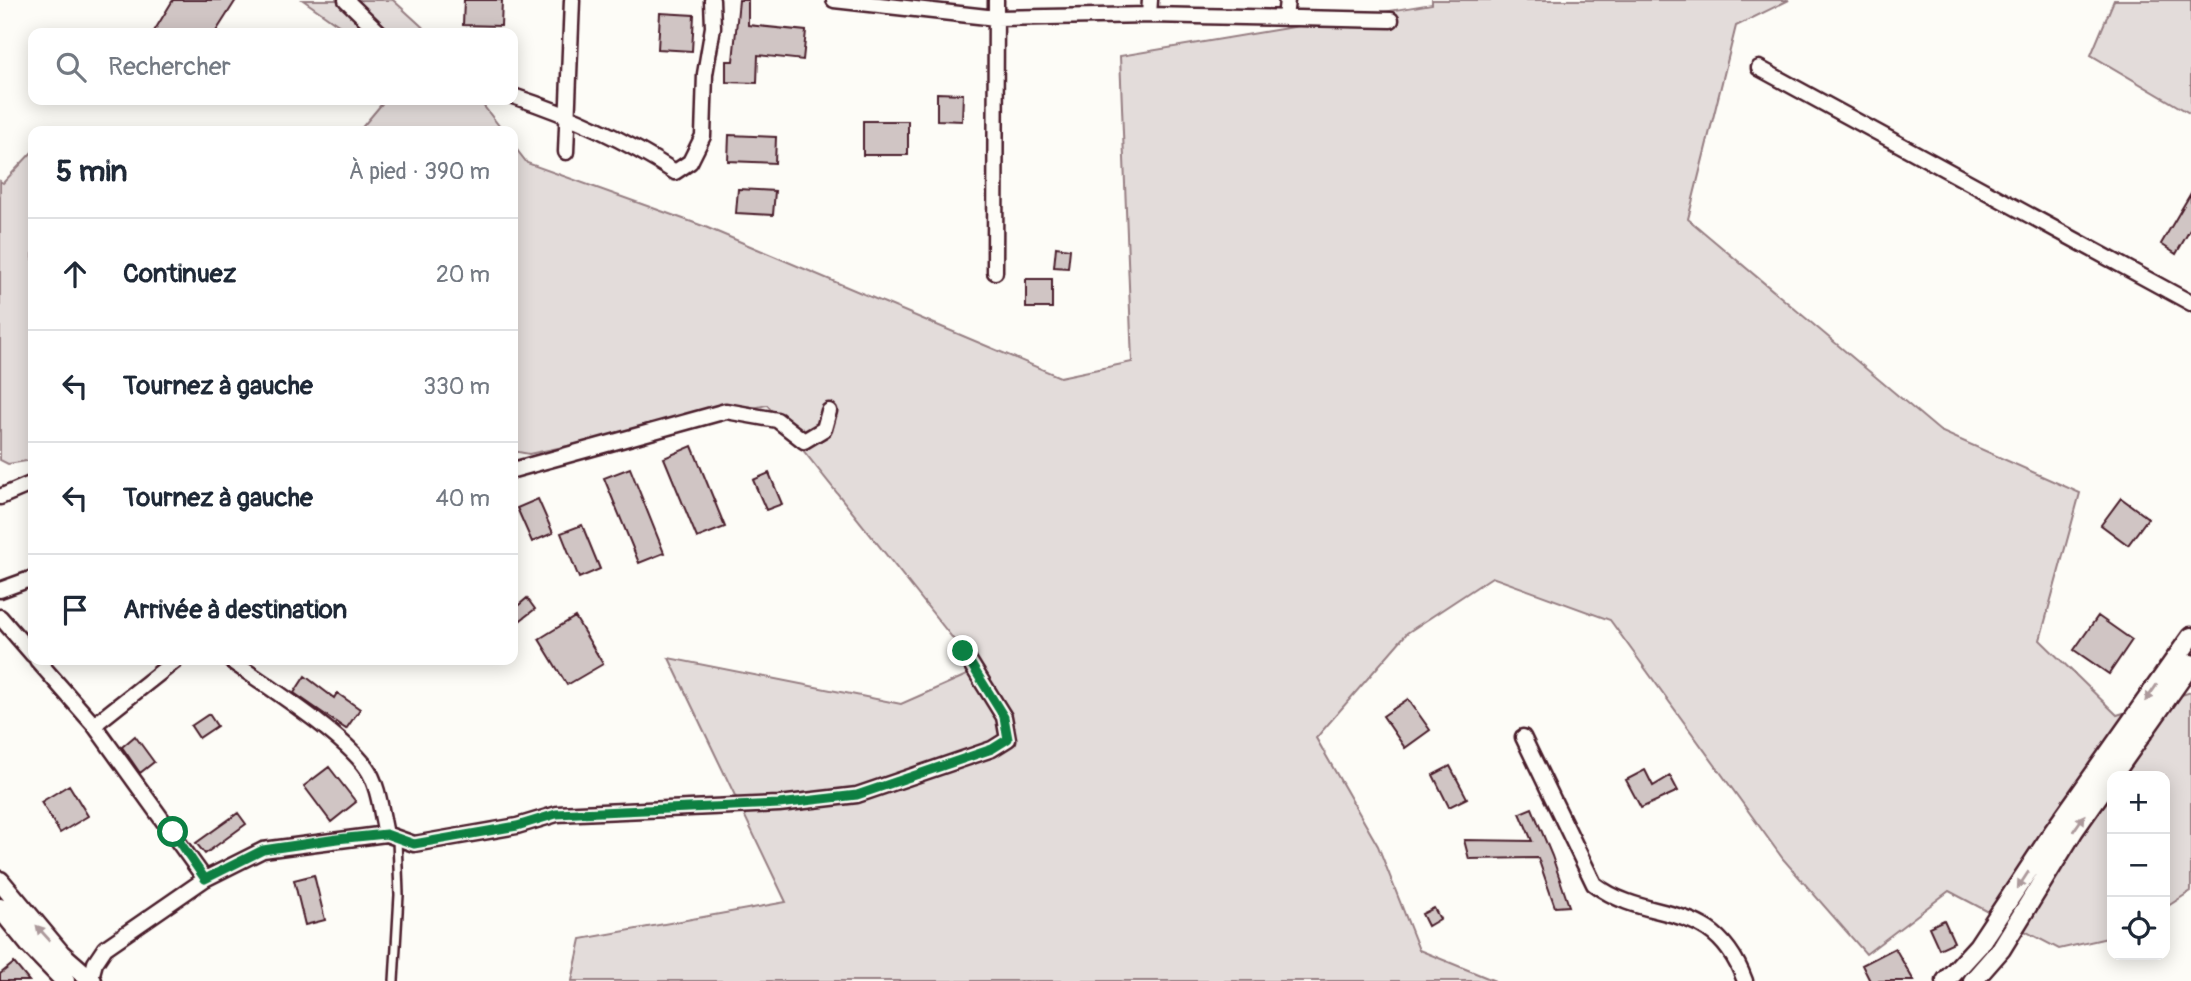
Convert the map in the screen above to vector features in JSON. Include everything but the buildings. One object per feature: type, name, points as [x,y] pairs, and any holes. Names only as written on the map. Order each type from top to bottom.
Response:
[{"type":"street","points":[[346,0],[375,28]]},
{"type":"street","points":[[566,152],[572,0]]},
{"type":"street","points":[[518,98],[567,116],[638,148],[675,172],[690,162],[703,136],[705,74],[713,27],[712,0]]},
{"type":"street","points":[[834,0],[996,18],[1149,15],[1391,20]]},
{"type":"street","points":[[995,272],[996,0]]},
{"type":"street","points":[[1149,15],[1150,0]]},
{"type":"street","points":[[1285,18],[1287,0]]},
{"type":"street","points":[[1759,68],[2191,303]]},
{"type":"street","points":[[518,469],[726,411],[777,420],[804,441],[824,429],[830,411]]},
{"type":"street","points":[[0,497],[28,485]]},
{"type":"street","points":[[0,590],[28,580]]},
{"type":"street","points":[[0,617],[28,650]]},
{"type":"street","points":[[1946,981],[1978,946],[2191,637]]},
{"type":"street","points":[[0,881],[61,954],[91,981],[105,948],[205,879],[263,850],[392,836],[414,844],[517,826],[556,814],[779,804],[857,795],[992,749],[1008,739],[1004,717],[963,651]]},
{"type":"street","points":[[1973,981],[2001,949],[2074,830],[2191,664]]},
{"type":"street","points":[[41,665],[94,725],[205,879]]},
{"type":"street","points":[[94,725],[170,665]]},
{"type":"street","points":[[237,665],[329,733],[366,768],[392,836]]},
{"type":"street","points":[[1523,737],[1594,884],[1614,899],[1675,913],[1706,926],[1724,943],[1745,981]]},
{"type":"street","points":[[0,908],[30,945],[65,981]]},
{"type":"lane","points":[[392,836],[399,895],[394,981]]},
{"type":"shaded area","points":[[303,0],[393,0],[424,28],[343,28]]},
{"type":"shaded area","points":[[1432,0],[1789,0],[1736,26],[1688,219],[1940,431],[2080,493],[2040,640],[2117,715],[2191,692],[2191,891],[2170,905],[2170,771],[2107,771],[2107,938],[2059,949],[1949,891],[1866,954],[1783,859],[1610,620],[1492,577],[1407,633],[1316,738],[1378,846],[1419,950],[1495,981],[572,981],[581,939],[786,902],[669,658],[901,704],[978,670],[767,405],[529,454],[518,452],[518,151],[527,163],[703,226],[1060,377],[1132,362],[1120,56],[1432,4]]},
{"type":"shaded area","points":[[2114,0],[2191,0],[2191,114],[2091,55]]},
{"type":"shaded area","points":[[381,105],[483,105],[499,126],[363,126]]},
{"type":"shaded area","points":[[28,156],[28,461],[8,464],[0,460],[0,181],[3,183]]},
{"type":"route","points":[[173,832],[205,879],[263,850],[337,839],[386,834],[414,844],[517,826],[556,814],[779,804],[857,795],[992,749],[1008,739],[1004,717],[963,651]]}]
